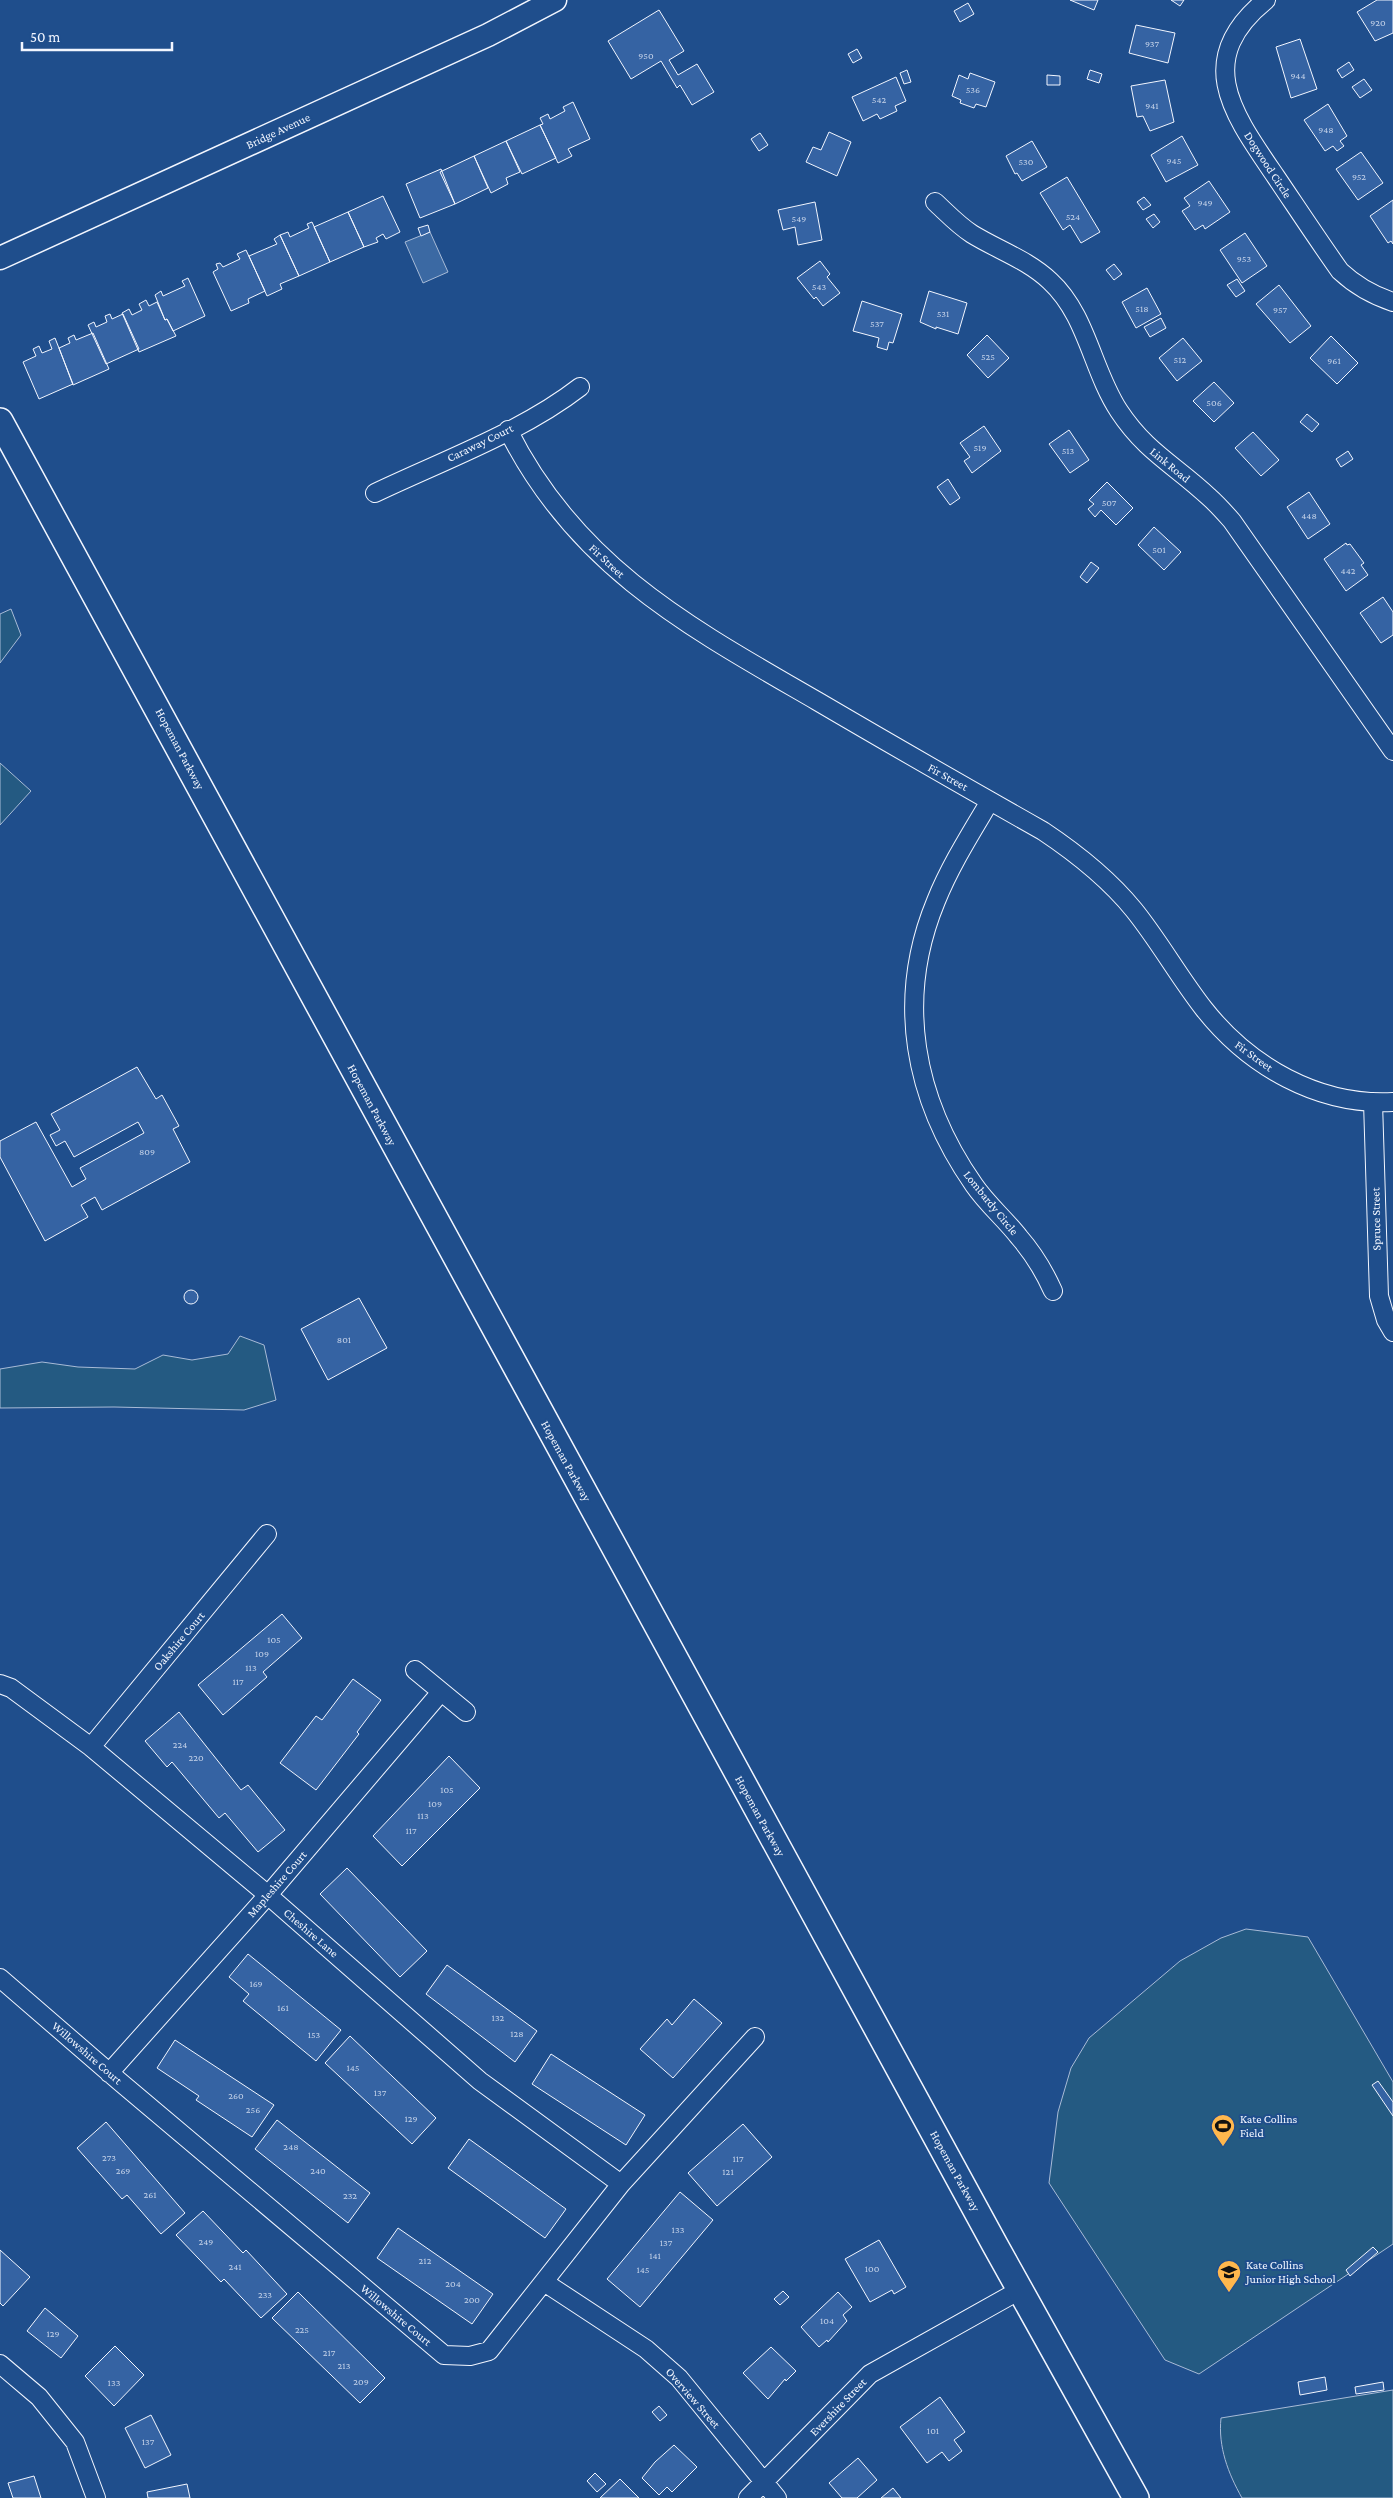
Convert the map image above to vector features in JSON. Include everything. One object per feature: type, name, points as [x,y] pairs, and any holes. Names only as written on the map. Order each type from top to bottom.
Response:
[{"type":"main road","name":"Hopeman Parkway","points":[[0,421],[1020,2290],[1136,2498]]},
{"type":"street","name":"Bridge Avenue","points":[[0,258],[488,35],[555,0]]},
{"type":"street","name":"Dogwood Circle","points":[[1266,0],[1250,13],[1235,32],[1229,48],[1226,82],[1232,108],[1255,146],[1340,271],[1352,283],[1375,296],[1393,302]]},
{"type":"street","name":"Link Road","points":[[935,202],[971,234],[1033,267],[1050,281],[1068,301],[1102,379],[1136,436],[1154,453],[1209,496],[1232,522],[1393,751]]},
{"type":"street","name":"Caraway Court","points":[[376,493],[508,430],[562,401],[580,387]]},
{"type":"street","name":"Fir Street","points":[[508,430],[540,485],[567,521],[597,554],[635,587],[682,621],[765,672],[1043,831],[1072,851],[1100,875],[1142,921],[1203,1008],[1227,1036],[1249,1055],[1280,1075],[1314,1090],[1341,1098],[1373,1102],[1393,1102]]},
{"type":"street","name":"Lombardy Circle","points":[[990,801],[936,900],[924,934],[917,968],[914,1011],[916,1046],[924,1087],[939,1126],[955,1157],[975,1187],[1036,1259],[1053,1291]]},
{"type":"street","name":"Spruce Street","points":[[1373,1102],[1379,1296],[1393,1332]]},
{"type":"street","name":"Oakshire Court","points":[[91,1747],[267,1534]]},
{"type":"street","points":[[415,1670],[466,1712]]},
{"type":"street","name":"Cheshire Lane","points":[[0,1684],[11,1688],[91,1747],[268,1896],[480,2081],[621,2184]]},
{"type":"street","name":"Mapleshire Court","points":[[110,2073],[268,1896],[441,1692]]},
{"type":"street","name":"Willowshire Court","points":[[0,1978],[444,2355],[470,2356],[489,2351],[621,2184],[754,2037]]},
{"type":"street","name":"Overview Street","points":[[544,2282],[646,2349],[679,2378],[777,2498]]},
{"type":"street","name":"Evershire Street","points":[[748,2498],[765,2483],[870,2374],[1020,2290]]},
{"type":"street","points":[[0,2364],[39,2397],[75,2442],[96,2498]]},
{"type":"shaded area","points":[[430,232],[448,272],[423,283],[405,242]]},
{"type":"shaded area","points":[[11,609],[21,635],[0,663],[0,614]]},
{"type":"shaded area","points":[[0,763],[31,791],[0,825]]},
{"type":"shaded area","points":[[240,1336],[264,1345],[276,1400],[244,1410],[114,1407],[0,1408],[0,1369],[42,1362],[78,1367],[135,1369],[163,1355],[192,1360],[228,1354]]},
{"type":"shaded area","name":"Kate Collins Field","points":[[1246,1929],[1308,1937],[1393,2082],[1393,2244],[1199,2374],[1165,2360],[1049,2183],[1058,2112],[1071,2068],[1089,2038],[1180,1961],[1221,1938]]},
{"type":"shaded area","points":[[1393,2390],[1393,2498],[1242,2498],[1225,2460],[1220,2429],[1221,2418]]},
{"type":"building","points":[[1070,0],[1098,0],[1094,10]]},
{"type":"building","points":[[1171,0],[1184,0],[1180,6]]},
{"type":"building","points":[[1377,0],[1393,0],[1393,33],[1375,41],[1357,12]]},
{"type":"building","points":[[968,3],[974,14],[960,22],[954,11]]},
{"type":"building","points":[[659,10],[684,51],[669,60],[678,75],[697,64],[714,92],[692,105],[680,85],[677,88],[661,61],[631,79],[608,41]]},
{"type":"building","points":[[1136,25],[1175,33],[1168,63],[1129,53]]},
{"type":"building","points":[[1300,39],[1317,89],[1291,98],[1276,47]]},
{"type":"building","points":[[857,49],[862,58],[853,63],[848,54]]},
{"type":"building","points":[[1349,62],[1354,70],[1342,78],[1337,70]]},
{"type":"building","points":[[907,70],[911,82],[904,84],[900,73]]},
{"type":"building","points":[[1090,70],[1102,74],[1099,83],[1087,79]]},
{"type":"building","points":[[970,73],[995,82],[986,107],[976,104],[974,108],[960,103],[961,100],[952,96],[959,75],[968,79]]},
{"type":"building","points":[[1047,75],[1060,76],[1060,85],[1047,85]]},
{"type":"building","points":[[896,77],[906,101],[895,106],[897,111],[880,119],[877,114],[863,121],[852,97]]},
{"type":"building","points":[[1364,79],[1372,90],[1360,98],[1352,87]]},
{"type":"building","points":[[1165,80],[1174,122],[1150,131],[1143,116],[1137,117],[1131,86]]},
{"type":"building","points":[[573,102],[590,139],[568,149],[572,156],[558,163],[540,125],[543,124],[540,118],[548,114],[550,119],[565,111],[563,107]]},
{"type":"building","points":[[1328,104],[1347,136],[1340,141],[1344,146],[1337,151],[1333,146],[1325,151],[1304,120]]},
{"type":"building","points":[[540,125],[556,158],[522,174],[506,141]]},
{"type":"building","points":[[829,132],[851,142],[837,176],[806,162],[813,147],[821,150]]},
{"type":"building","points":[[760,133],[768,145],[759,151],[751,139]]},
{"type":"building","points":[[1182,136],[1198,165],[1166,182],[1151,155]]},
{"type":"building","points":[[506,141],[520,172],[506,178],[508,184],[491,193],[474,156]]},
{"type":"building","points":[[1032,141],[1047,167],[1022,181],[1017,173],[1015,174],[1006,156]]},
{"type":"building","points":[[1361,152],[1383,183],[1358,200],[1336,169]]},
{"type":"building","points":[[474,156],[488,188],[455,204],[440,172]]},
{"type":"building","points":[[441,169],[455,204],[420,218],[406,184]]},
{"type":"building","points":[[1067,177],[1100,232],[1081,243],[1070,225],[1063,230],[1040,193]]},
{"type":"building","points":[[1209,181],[1230,212],[1205,229],[1203,225],[1195,230],[1182,211],[1190,206],[1184,198]]},
{"type":"building","points":[[383,196],[400,232],[386,239],[383,234],[376,238],[378,242],[364,247],[348,212]]},
{"type":"building","points":[[1144,197],[1151,205],[1143,210],[1137,202]]},
{"type":"building","points":[[1393,200],[1393,244],[1391,241],[1388,243],[1370,216]]},
{"type":"building","points":[[815,202],[822,240],[798,245],[795,227],[783,230],[778,210]]},
{"type":"building","points":[[348,212],[364,247],[330,262],[314,227]]},
{"type":"building","points":[[1154,214],[1160,222],[1153,228],[1146,219]]},
{"type":"building","points":[[312,222],[330,262],[299,276],[280,235],[288,232],[290,237],[309,228],[307,224]]},
{"type":"building","points":[[428,225],[430,232],[421,236],[418,228]]},
{"type":"building","points":[[1245,233],[1267,266],[1242,283],[1220,250]]},
{"type":"building","points":[[280,235],[299,276],[280,284],[282,289],[267,296],[249,256],[277,244],[274,239]]},
{"type":"building","points":[[246,250],[265,291],[248,299],[249,303],[231,311],[213,272],[218,269],[216,264],[220,263],[223,267],[240,259],[237,254]]},
{"type":"building","points":[[820,261],[830,274],[827,277],[840,293],[823,306],[816,297],[814,299],[797,278]]},
{"type":"building","points":[[1114,264],[1122,274],[1114,280],[1106,270]]},
{"type":"building","points":[[188,278],[205,316],[173,331],[167,319],[165,320],[155,295],[161,291],[163,296],[185,286],[182,281]]},
{"type":"building","points":[[1237,279],[1245,291],[1236,297],[1227,285]]},
{"type":"building","points":[[1279,285],[1311,326],[1290,343],[1256,304]]},
{"type":"building","points":[[1147,288],[1161,314],[1136,328],[1122,302]]},
{"type":"building","points":[[929,291],[967,303],[958,334],[936,327],[936,329],[920,322]]},
{"type":"building","points":[[146,300],[149,306],[157,302],[165,320],[167,319],[176,336],[139,352],[122,313],[129,309],[132,315],[142,310],[139,304]]},
{"type":"building","points":[[862,301],[902,314],[893,343],[889,342],[887,350],[877,347],[879,338],[853,331]]},
{"type":"building","points":[[110,314],[112,319],[123,314],[139,349],[106,364],[88,325],[94,322],[96,327],[107,322],[105,316]]},
{"type":"building","points":[[1161,318],[1166,328],[1150,337],[1144,327]]},
{"type":"building","points":[[93,333],[109,369],[73,385],[59,348],[70,343],[68,338],[74,335],[76,340]]},
{"type":"building","points":[[987,335],[1009,358],[988,378],[967,355]]},
{"type":"building","points":[[1331,336],[1358,363],[1337,384],[1310,358]]},
{"type":"building","points":[[55,338],[73,384],[39,399],[23,362],[36,356],[33,349],[39,346],[42,353],[52,349],[49,341]]},
{"type":"building","points":[[1183,338],[1202,361],[1177,381],[1159,358]]},
{"type":"building","points":[[1214,382],[1234,403],[1214,422],[1193,401]]},
{"type":"building","points":[[1307,414],[1319,424],[1312,432],[1300,422]]},
{"type":"building","points":[[984,426],[1001,451],[972,473],[964,461],[970,457],[960,443]]},
{"type":"building","points":[[1069,430],[1089,460],[1070,473],[1049,444]]},
{"type":"building","points":[[1253,432],[1279,460],[1261,476],[1235,448]]},
{"type":"building","points":[[1348,451],[1353,459],[1341,467],[1336,459]]},
{"type":"building","points":[[948,479],[960,498],[950,505],[937,487]]},
{"type":"building","points":[[1107,482],[1133,508],[1116,525],[1101,510],[1095,517],[1088,509],[1094,504],[1089,500]]},
{"type":"building","points":[[1309,492],[1330,524],[1308,539],[1287,507]]},
{"type":"building","points":[[1154,527],[1181,552],[1164,570],[1138,545]]},
{"type":"building","points":[[1346,543],[1347,545],[1350,544],[1364,563],[1361,565],[1368,575],[1346,591],[1324,559]]},
{"type":"building","points":[[1091,562],[1099,568],[1087,583],[1080,577]]},
{"type":"building","points":[[1383,597],[1393,612],[1393,635],[1381,643],[1360,613]]},
{"type":"building","points":[[137,1067],[156,1099],[162,1095],[179,1126],[173,1129],[190,1162],[102,1210],[95,1197],[81,1205],[88,1217],[45,1241],[0,1157],[0,1141],[36,1122],[72,1187],[86,1179],[80,1168],[144,1133],[138,1122],[74,1157],[65,1141],[56,1146],[50,1135],[60,1130],[51,1114]]},
{"type":"building","points":[[191,1290],[196,1292],[198,1297],[196,1302],[191,1304],[186,1302],[184,1297],[186,1292]]},
{"type":"building","points":[[359,1298],[387,1348],[328,1380],[301,1329]]},
{"type":"building","points":[[282,1614],[302,1638],[263,1672],[267,1677],[223,1715],[198,1685]]},
{"type":"building","points":[[353,1679],[381,1700],[357,1732],[359,1734],[316,1790],[280,1763],[316,1716],[322,1720]]},
{"type":"building","points":[[179,1712],[241,1790],[248,1785],[285,1830],[258,1852],[225,1813],[219,1818],[172,1762],[167,1767],[145,1741]]},
{"type":"building","points":[[449,1756],[480,1788],[402,1866],[373,1836]]},
{"type":"building","points":[[347,1868],[427,1951],[400,1977],[320,1894]]},
{"type":"building","points":[[248,1954],[341,2030],[316,2061],[243,2001],[249,1994],[229,1977]]},
{"type":"building","points":[[447,1965],[537,2031],[515,2062],[426,1994]]},
{"type":"building","points":[[694,1999],[722,2023],[673,2078],[640,2049],[667,2019],[672,2025]]},
{"type":"building","points":[[350,2036],[436,2118],[412,2144],[325,2063]]},
{"type":"building","points":[[175,2040],[274,2105],[252,2137],[196,2100],[199,2096],[157,2068]]},
{"type":"building","points":[[551,2054],[645,2115],[626,2145],[532,2084]]},
{"type":"building","points":[[1378,2081],[1393,2102],[1393,2116],[1372,2085]]},
{"type":"building","points":[[277,2120],[370,2193],[348,2223],[255,2149]]},
{"type":"building","points":[[106,2122],[185,2213],[161,2234],[127,2195],[122,2199],[77,2148]]},
{"type":"building","points":[[743,2124],[772,2157],[717,2206],[688,2173]]},
{"type":"building","points":[[469,2139],[566,2209],[545,2238],[448,2168]]},
{"type":"building","points":[[680,2192],[713,2220],[640,2307],[607,2279]]},
{"type":"building","points":[[203,2211],[243,2253],[246,2250],[287,2294],[261,2318],[224,2279],[221,2282],[176,2235]]},
{"type":"building","points":[[398,2228],[493,2294],[472,2324],[377,2258]]},
{"type":"building","points":[[879,2240],[906,2287],[894,2294],[892,2290],[870,2302],[845,2259]]},
{"type":"building","points":[[1373,2247],[1378,2252],[1350,2276],[1346,2270]]},
{"type":"building","points":[[0,2250],[30,2277],[3,2306],[0,2303]]},
{"type":"building","points":[[783,2291],[789,2297],[780,2305],[774,2299]]},
{"type":"building","points":[[298,2292],[385,2378],[360,2403],[272,2318]]},
{"type":"building","points":[[838,2292],[852,2307],[843,2315],[847,2321],[828,2342],[827,2340],[819,2347],[801,2327]]},
{"type":"building","points":[[45,2308],[78,2336],[61,2358],[27,2331]]},
{"type":"building","points":[[115,2346],[144,2375],[114,2406],[85,2376]]},
{"type":"building","points":[[771,2347],[796,2371],[786,2381],[785,2379],[768,2399],[743,2373]]},
{"type":"building","points":[[1325,2377],[1327,2390],[1300,2395],[1298,2382]]},
{"type":"building","points":[[1383,2382],[1384,2390],[1356,2394],[1355,2387]]},
{"type":"building","points":[[940,2397],[965,2432],[954,2440],[962,2451],[949,2461],[942,2452],[927,2463],[900,2427]]},
{"type":"building","points":[[659,2406],[667,2415],[660,2421],[652,2412]]},
{"type":"building","points":[[151,2415],[171,2455],[145,2468],[125,2428]]},
{"type":"building","points":[[674,2445],[697,2467],[672,2492],[667,2487],[659,2495],[642,2478],[655,2462]]},
{"type":"building","points":[[858,2458],[877,2480],[857,2498],[842,2498],[829,2483]]},
{"type":"building","points":[[595,2473],[606,2484],[597,2492],[587,2481]]},
{"type":"building","points":[[34,2476],[41,2498],[13,2498],[8,2483]]},
{"type":"building","points":[[620,2479],[639,2498],[600,2498]]},
{"type":"building","points":[[187,2484],[190,2498],[148,2498],[147,2492]]},
{"type":"building","points":[[893,2488],[901,2498],[881,2498]]},
{"type":"place","name":"Kate Collins Field","points":[[1223,2147]]},
{"type":"place","name":"Kate Collins Junior High School","points":[[1229,2293]]}]
